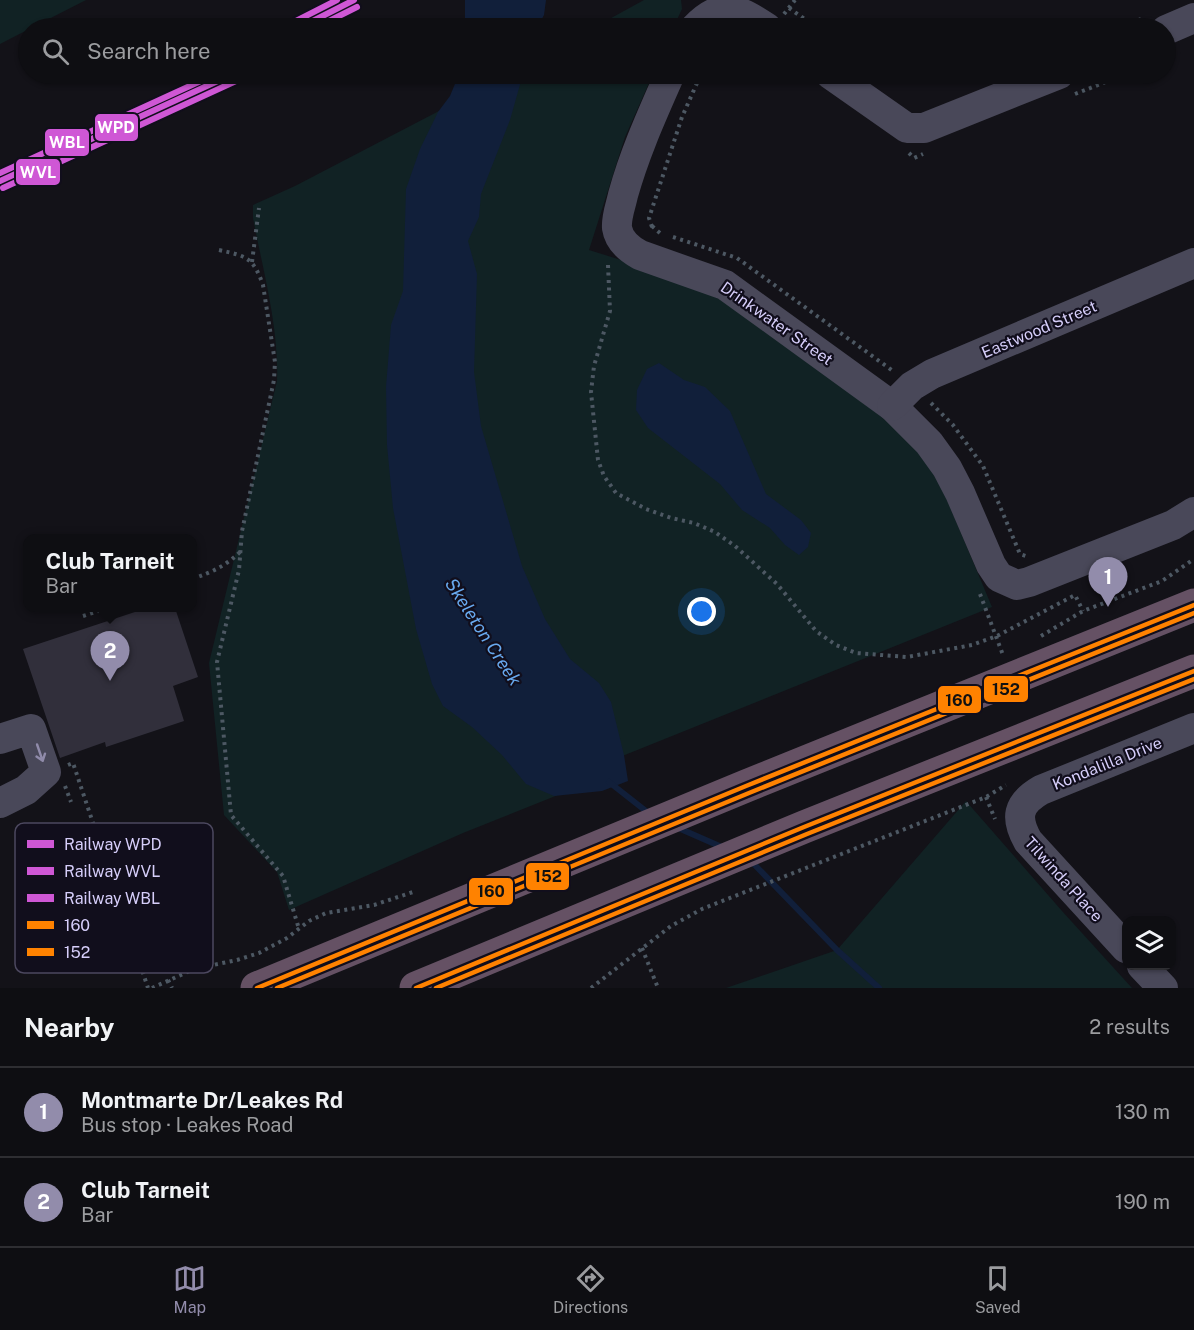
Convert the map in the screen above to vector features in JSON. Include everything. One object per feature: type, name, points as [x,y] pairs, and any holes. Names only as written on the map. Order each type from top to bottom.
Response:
[{"type":"highway","points":[[257,988],[746,786],[1194,605]]},
{"type":"highway","points":[[425,985],[804,826],[1194,671]]},
{"type":"street","points":[[708,18],[725,9],[767,13]]},
{"type":"street","points":[[1176,26],[1194,18]]},
{"type":"street","points":[[616,253],[619,212],[633,157],[666,84]]},
{"type":"street","points":[[844,84],[907,128],[924,128],[1034,84]]},
{"type":"street","name":"Drinkwater Street","points":[[616,253],[628,248],[640,255],[725,285],[892,406],[929,443],[946,468],[960,493],[992,565],[999,577],[1007,582],[1017,585],[1029,582],[1173,525],[1194,512]]},
{"type":"street","name":"Eastwood Street","points":[[892,406],[912,386],[932,374],[1194,263]]},
{"type":"street","name":"Kondalilla Drive","points":[[1024,803],[1041,790],[1194,728]]},
{"type":"street","points":[[0,739],[31,729],[46,772],[26,790],[0,803]]},
{"type":"street","name":"Tilwinda Place","points":[[1024,803],[1020,812],[1020,822],[1028,841],[1122,944]]},
{"type":"street","points":[[1146,970],[1163,988]]},
{"type":"path","points":[[767,13],[784,18]]},
{"type":"path","points":[[697,84],[682,117],[652,206],[649,218],[652,226],[616,253],[610,310],[594,366],[591,392],[598,460],[604,476],[616,493],[671,518],[694,523],[715,532],[735,546],[777,584],[816,631],[836,645],[856,653],[915,656],[972,645],[997,636],[1075,595],[1083,611],[1162,581],[1194,559]]},
{"type":"path","points":[[252,263],[260,208]]},
{"type":"path","points":[[219,250],[243,255],[252,263],[262,285],[275,362],[274,380],[242,531],[242,550],[217,662],[231,815],[284,876],[299,929]]},
{"type":"path","points":[[197,577],[228,564],[242,550]]},
{"type":"path","points":[[83,616],[96,612]]},
{"type":"path","points":[[59,768],[73,763],[94,823]]},
{"type":"path","points":[[591,988],[671,926],[702,909],[986,797]]},
{"type":"path","points":[[213,965],[260,953],[326,913],[374,905],[420,890]]},
{"type":"path","points":[[642,948],[658,988]]},
{"type":"path","points":[[145,973],[150,988],[185,973]]},
{"type":"path","points":[[168,980],[172,988]]},
{"type":"shaded area","points":[[0,0],[86,0],[51,18],[18,18],[18,35],[0,44]]},
{"type":"shaded area","points":[[644,0],[681,0],[682,9],[678,18],[611,18]]},
{"type":"shaded area","points":[[491,84],[649,84],[625,137],[589,250],[714,291],[893,425],[917,450],[941,485],[992,607],[600,765],[598,779],[463,833],[289,910],[277,872],[224,815],[209,663],[277,381],[276,340],[253,218],[253,205],[295,186]]},
{"type":"shaded area","points":[[966,801],[1132,988],[726,988],[837,950]]},
{"type":"water","points":[[465,0],[546,0],[542,18],[465,18]]},
{"type":"water","points":[[455,84],[520,84],[510,120],[481,194],[479,217],[468,241],[477,274],[474,372],[481,426],[522,566],[545,619],[570,659],[599,683],[611,702],[628,781],[602,791],[554,796],[526,784],[502,755],[472,727],[443,706],[432,684],[416,629],[393,508],[387,445],[386,387],[391,325],[403,291],[406,189],[420,149],[438,112],[450,96]]},
{"type":"water","points":[[659,363],[684,380],[705,387],[730,411],[766,494],[801,520],[811,533],[808,547],[799,555],[785,545],[770,528],[742,510],[720,484],[648,428],[636,410],[637,390],[647,369]]},
{"type":"building","points":[[135,612],[176,612],[198,677],[173,686],[184,721],[106,747],[105,742],[60,758],[23,649]]},
{"type":"waterway","name":"Skeleton Creek","points":[[609,782],[651,815]]},
{"type":"waterway","name":"Skeleton Creek","points":[[676,827],[724,848]]},
{"type":"waterway","name":"Skeleton Creek","points":[[750,860],[837,950],[879,988]]},
{"type":"rail line","name":"WBL","points":[[302,18],[337,0]]},
{"type":"rail line","name":"WPD","points":[[319,18],[354,0]]},
{"type":"rail line","name":"WVL","points":[[335,18],[357,7]]},
{"type":"rail line","name":"WBL","points":[[0,173],[194,84]]},
{"type":"rail line","name":"WPD","points":[[0,181],[211,84]]},
{"type":"rail line","name":"WVL","points":[[3,188],[229,84]]},
{"type":"transit line","name":"160","points":[[257,988],[746,786],[1194,605]]},
{"type":"transit line","name":"152","points":[[277,988],[749,793],[1194,613]]},
{"type":"transit line","name":"160","points":[[416,988],[804,827],[1194,671]]},
{"type":"transit line","name":"152","points":[[436,988],[807,834],[1194,679]]},
{"type":"place","name":"Montmarte Dr/Leakes Rd","points":[[1108,607]]},
{"type":"place","name":"Club Tarneit","points":[[110,681]]}]
